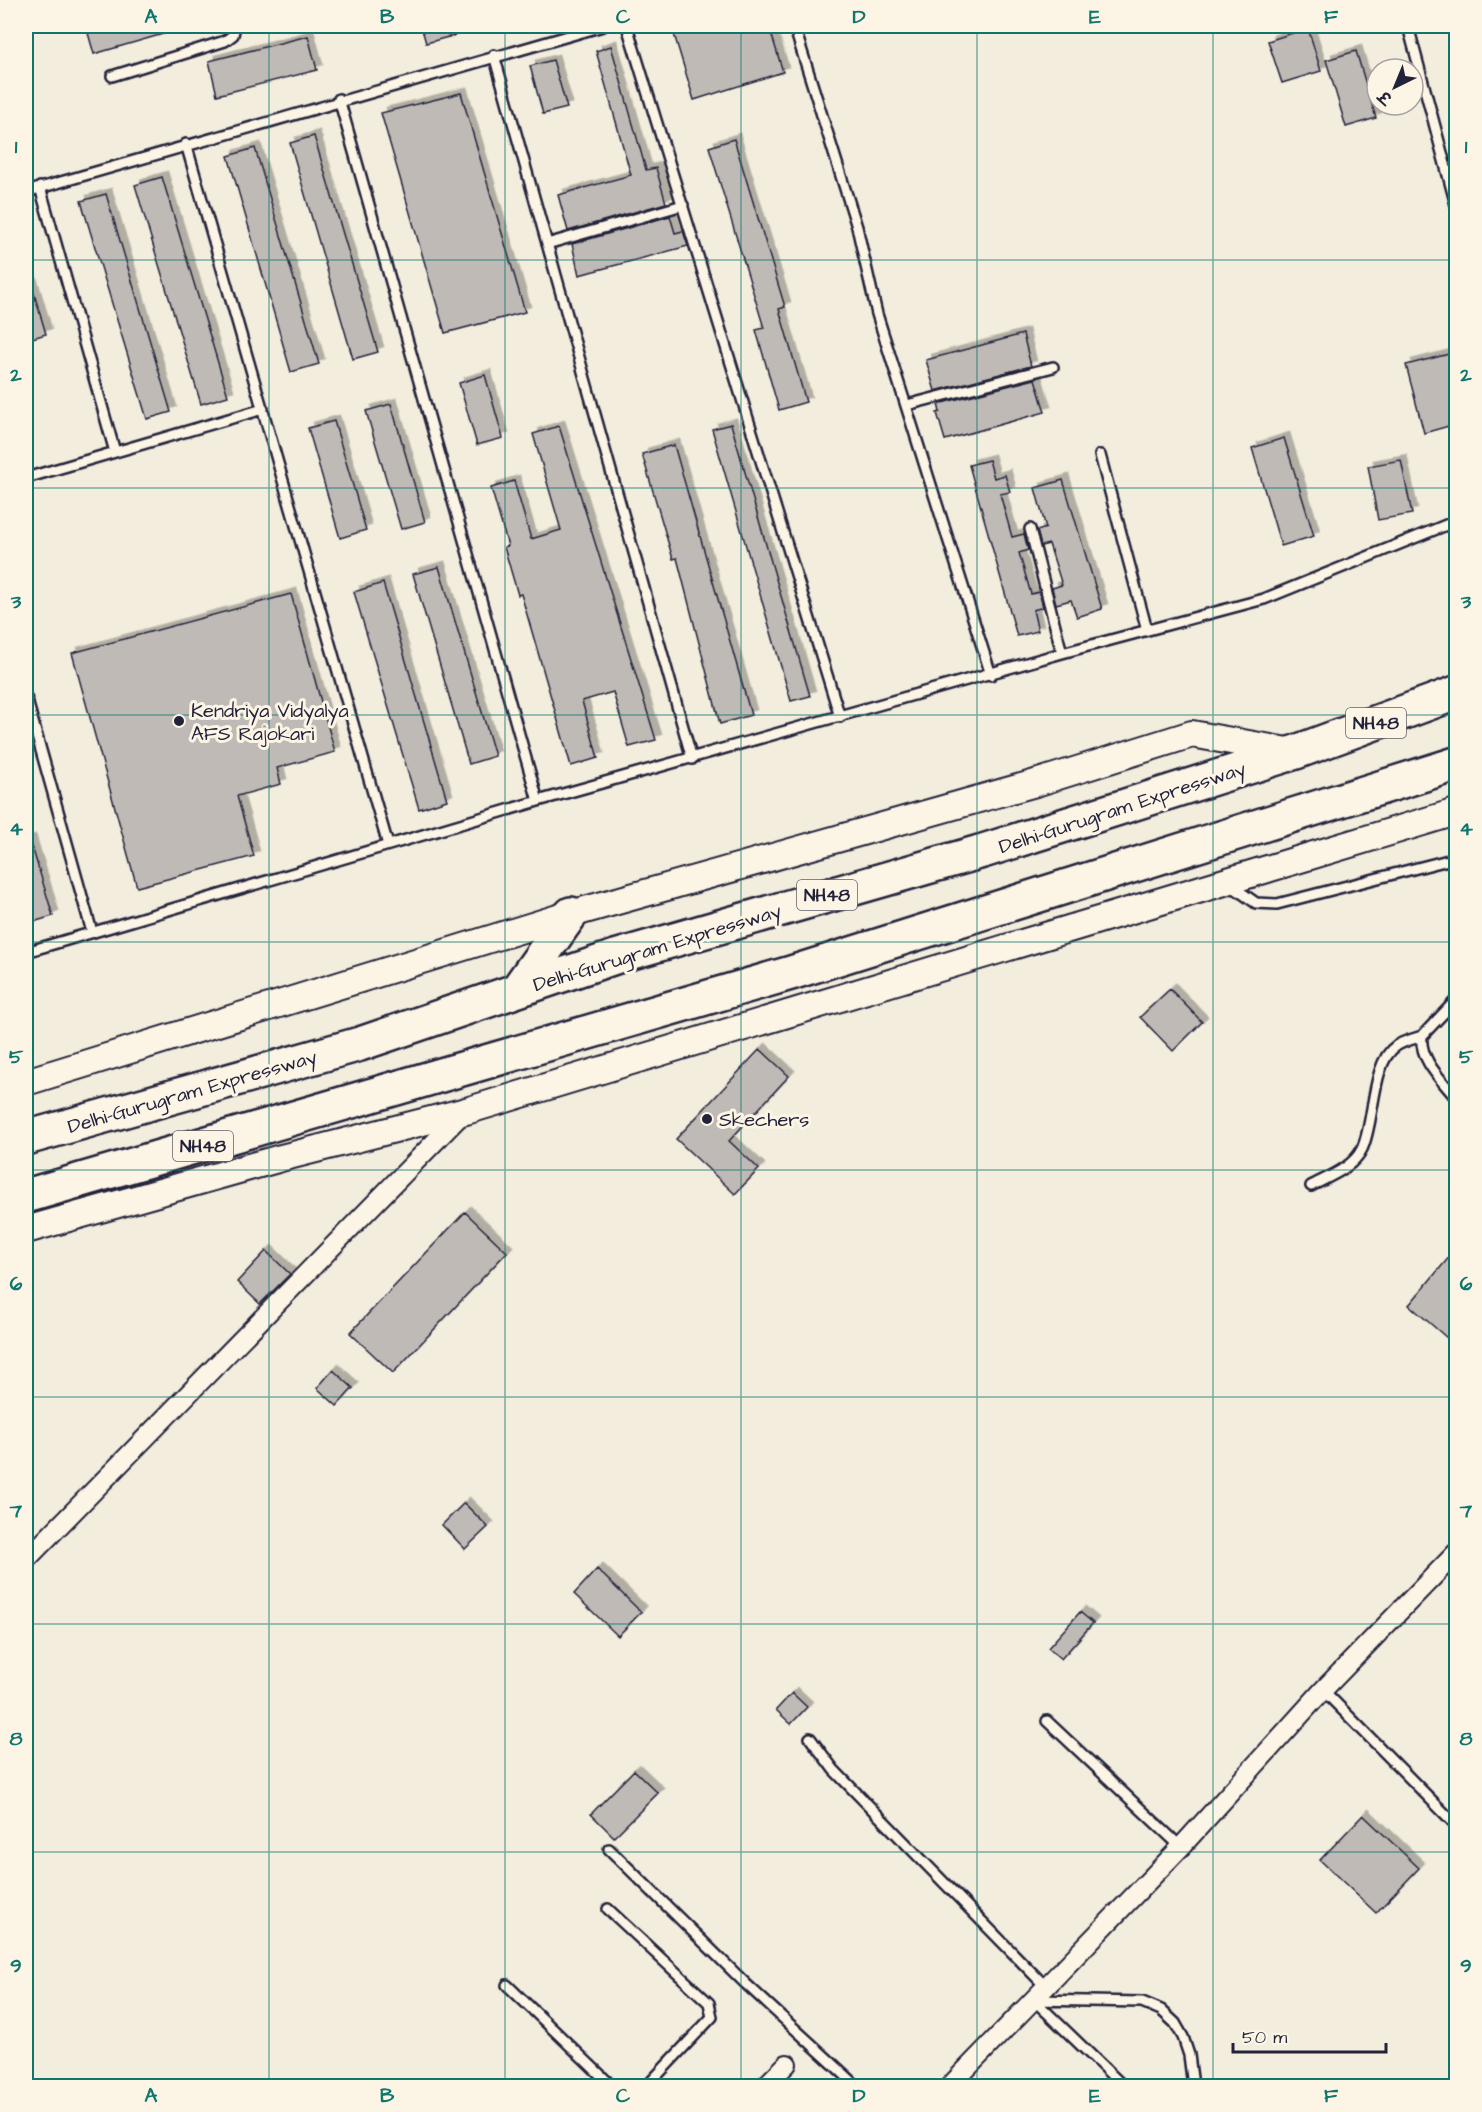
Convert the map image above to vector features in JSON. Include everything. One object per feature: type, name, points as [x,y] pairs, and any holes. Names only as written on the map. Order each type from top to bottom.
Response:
[{"type":"highway","name":"Delhi-Gurugram Expressway","points":[[26,1138],[360,1044],[615,957],[983,851],[1296,752],[1456,693]]},
{"type":"highway","name":"NH48","points":[[26,1196],[791,973],[1456,764]]},
{"type":"highway","points":[[517,990],[571,914]]},
{"type":"main road","points":[[26,1082],[571,914],[1039,782],[1192,734],[1296,752]]},
{"type":"main road","points":[[26,1230],[281,1158],[465,1111],[611,1065],[1227,883],[1456,812]]},
{"type":"street","points":[[26,1560],[465,1111]]},
{"type":"street","points":[[950,2086],[1181,1847],[1323,1690],[1456,1552]]},
{"type":"street","points":[[765,2086],[787,2064]]},
{"type":"lane","points":[[112,76],[225,41],[233,35],[235,26]]},
{"type":"lane","points":[[26,192],[339,99],[603,26]]},
{"type":"lane","points":[[627,26],[840,717]]},
{"type":"lane","points":[[794,26],[857,227],[877,314],[991,675]]},
{"type":"lane","points":[[1408,26],[1456,205]]},
{"type":"lane","points":[[494,55],[692,759]]},
{"type":"lane","points":[[339,99],[538,801]]},
{"type":"lane","points":[[186,144],[388,845]]},
{"type":"lane","points":[[40,187],[115,452]]},
{"type":"lane","points":[[547,244],[683,206]]},
{"type":"lane","points":[[907,405],[1053,367]]},
{"type":"lane","points":[[26,478],[262,409]]},
{"type":"lane","points":[[1100,455],[1148,630]]},
{"type":"lane","points":[[26,952],[538,801],[991,675],[1062,653],[1264,599],[1456,521]]},
{"type":"lane","points":[[1030,529],[1062,653]]},
{"type":"lane","points":[[26,697],[92,932]]},
{"type":"lane","points":[[1227,883],[1256,903],[1276,904],[1456,858]]},
{"type":"lane","points":[[1311,1186],[1349,1165],[1362,1150],[1382,1066],[1388,1053],[1398,1045],[1422,1036],[1456,1000]]},
{"type":"lane","points":[[1422,1036],[1422,1051],[1456,1098]]},
{"type":"lane","points":[[1323,1690],[1456,1825]]},
{"type":"lane","points":[[1047,1720],[1181,1847]]},
{"type":"lane","points":[[810,1738],[834,1770],[1123,2086]]},
{"type":"lane","points":[[609,1849],[746,1984],[857,2086]]},
{"type":"lane","points":[[608,1909],[709,2003],[713,2011],[712,2017],[646,2086]]},
{"type":"lane","points":[[507,1984],[612,2086]]},
{"type":"lane","points":[[1040,1993],[1142,2002],[1161,2010],[1175,2023],[1183,2037],[1189,2055],[1193,2086]]},
{"type":"building","points":[[86,26],[176,26],[177,30],[94,54]]},
{"type":"building","points":[[421,26],[470,26],[471,31],[426,43]]},
{"type":"building","points":[[704,26],[769,26],[783,72],[694,100],[674,34]]},
{"type":"building","points":[[1308,28],[1321,71],[1282,83],[1268,41]]},
{"type":"building","points":[[308,36],[317,70],[217,95],[209,61]]},
{"type":"building","points":[[611,46],[646,170],[656,168],[666,203],[568,231],[558,195],[631,175],[596,51]]},
{"type":"building","points":[[1356,51],[1365,81],[1365,117],[1376,118],[1346,127],[1326,60]]},
{"type":"building","points":[[553,60],[567,108],[543,114],[530,66]]},
{"type":"building","points":[[461,93],[525,312],[445,333],[381,113]]},
{"type":"building","points":[[314,136],[378,352],[353,359],[290,143]]},
{"type":"building","points":[[734,139],[785,307],[779,309],[806,402],[779,410],[756,330],[764,328],[709,147]]},
{"type":"building","points":[[255,148],[319,364],[291,372],[228,156]]},
{"type":"building","points":[[162,177],[228,396],[201,404],[135,185]]},
{"type":"building","points":[[106,194],[171,412],[147,419],[81,201]]},
{"type":"building","points":[[670,216],[675,233],[683,231],[688,246],[579,275],[572,244]]},
{"type":"building","points":[[26,280],[30,280],[46,334],[26,340]]},
{"type":"building","points":[[1023,334],[1031,366],[935,391],[926,360]]},
{"type":"building","points":[[1453,353],[1456,367],[1456,424],[1424,433],[1406,365]]},
{"type":"building","points":[[485,375],[503,438],[477,445],[459,383]]},
{"type":"building","points":[[1035,379],[1045,412],[945,440],[937,413],[940,412],[938,404]]},
{"type":"building","points":[[391,404],[425,522],[401,529],[366,411]]},
{"type":"building","points":[[334,421],[366,530],[340,538],[308,428]]},
{"type":"building","points":[[731,424],[810,696],[791,701],[712,429]]},
{"type":"building","points":[[559,426],[656,740],[629,747],[613,692],[582,701],[598,758],[571,766],[521,594],[518,595],[504,547],[508,546],[491,488],[514,481],[531,539],[561,530],[533,434]]},
{"type":"building","points":[[1284,438],[1314,536],[1281,546],[1252,448]]},
{"type":"building","points":[[674,445],[751,715],[720,724],[677,558],[673,559],[642,454]]},
{"type":"building","points":[[989,460],[994,478],[1005,475],[1010,492],[1000,494],[1012,537],[1024,534],[1028,550],[1019,553],[1031,594],[1039,592],[1043,607],[1033,610],[1038,631],[1017,636],[969,465]]},
{"type":"building","points":[[1401,460],[1412,514],[1378,520],[1368,466]]},
{"type":"building","points":[[1063,480],[1102,609],[1077,617],[1071,600],[1056,604],[1052,588],[1062,585],[1049,544],[1041,546],[1037,531],[1046,528],[1035,488]]},
{"type":"building","points":[[439,567],[495,756],[469,764],[413,574]]},
{"type":"building","points":[[383,583],[447,800],[419,809],[354,592]]},
{"type":"building","points":[[291,594],[335,752],[277,768],[281,784],[237,796],[254,856],[137,887],[72,653]]},
{"type":"building","points":[[30,840],[53,916],[30,923],[26,907],[26,841]]},
{"type":"building","points":[[1170,989],[1202,1022],[1173,1051],[1140,1017]]},
{"type":"building","points":[[760,1049],[789,1076],[729,1141],[759,1169],[735,1194],[676,1139]]},
{"type":"building","points":[[465,1212],[507,1252],[393,1373],[350,1333]]},
{"type":"building","points":[[1456,1249],[1456,1327],[1447,1338],[1409,1305]]},
{"type":"building","points":[[266,1251],[290,1274],[260,1304],[237,1282]]},
{"type":"building","points":[[333,1370],[353,1388],[337,1406],[317,1388]]},
{"type":"building","points":[[464,1503],[488,1527],[465,1549],[442,1525]]},
{"type":"building","points":[[597,1569],[641,1612],[618,1636],[574,1594]]},
{"type":"building","points":[[1080,1612],[1093,1623],[1061,1659],[1048,1648]]},
{"type":"building","points":[[792,1693],[807,1707],[791,1724],[776,1710]]},
{"type":"building","points":[[634,1770],[658,1793],[614,1837],[591,1814]]},
{"type":"building","points":[[1363,1815],[1419,1868],[1376,1913],[1320,1860]]},
{"type":"place","name":"Kendriya Vidyalya AFS Rajokari","points":[[179,721]]},
{"type":"place","name":"Skechers","points":[[707,1119]]}]
